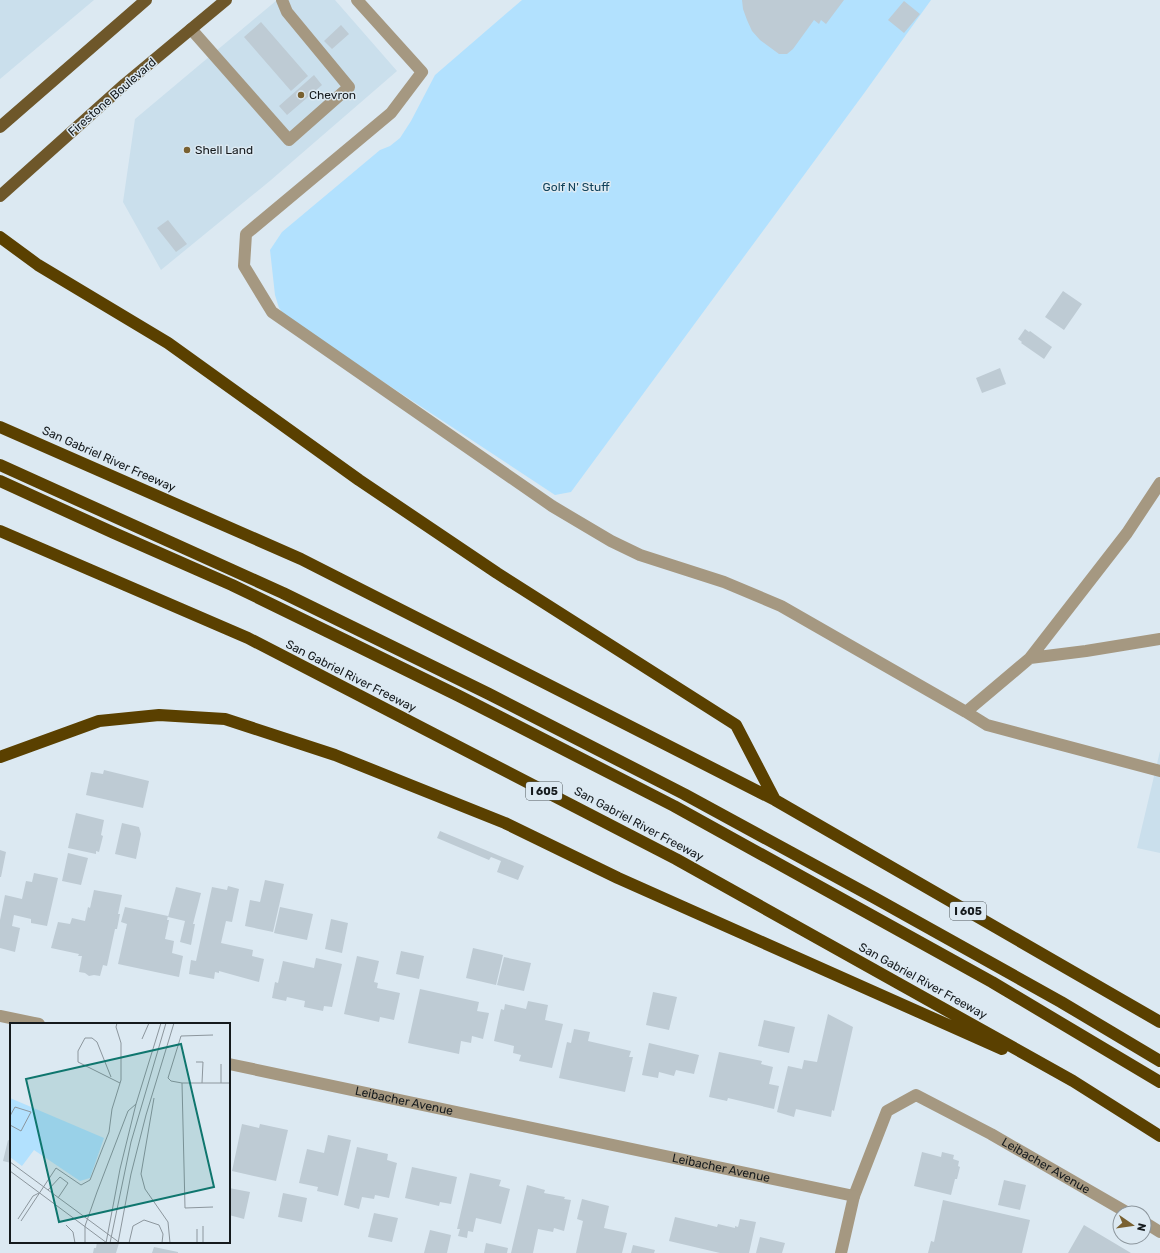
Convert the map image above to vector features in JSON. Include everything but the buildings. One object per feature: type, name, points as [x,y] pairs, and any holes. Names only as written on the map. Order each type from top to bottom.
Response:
[{"type":"highway","points":[[0,237],[38,265],[168,343],[359,480],[497,573],[736,725],[775,800]]},
{"type":"highway","name":"San Gabriel River Freeway","points":[[0,427],[301,559],[775,800],[1160,1022]]},
{"type":"highway","points":[[0,465],[283,593],[489,694],[684,794],[1061,1002],[1160,1061]]},
{"type":"highway","points":[[0,481],[232,585],[459,696],[674,806],[992,982],[1160,1082]]},
{"type":"highway","name":"San Gabriel River Freeway","points":[[0,531],[248,638],[676,859],[1073,1081],[1160,1136]]},
{"type":"highway","points":[[0,757],[99,722],[159,715],[225,719],[335,755],[505,823],[618,878],[1073,1081]]},
{"type":"main road","points":[[0,127],[146,0]]},
{"type":"main road","name":"Firestone Boulevard","points":[[0,196],[125,84],[226,0]]},
{"type":"street","points":[[191,29],[289,140],[349,87],[287,12],[282,0]]},
{"type":"street","points":[[357,0],[422,72],[391,113],[246,234],[244,266],[272,312],[552,506],[611,541],[640,555],[724,582],[781,606],[987,725],[1160,771]]},
{"type":"street","points":[[966,712],[1030,658],[1127,533],[1160,483]]},
{"type":"street","points":[[1030,658],[1160,639]]},
{"type":"street","points":[[0,1016],[34,1023]]},
{"type":"street","name":"Leibacher Avenue","points":[[230,1064],[854,1196],[887,1111],[916,1095],[992,1134],[1114,1205]]},
{"type":"street","points":[[841,1253],[854,1196]]},
{"type":"shaded area","points":[[0,0],[94,0],[0,79]]},
{"type":"shaded area","points":[[277,0],[335,0],[397,71],[271,180],[161,270],[123,202],[135,119]]},
{"type":"shaded area","points":[[1160,751],[1160,853],[1137,848]]},
{"type":"green space","name":"Golf N' Stuff","points":[[522,0],[931,0],[571,492],[555,495],[288,319],[279,308],[275,295],[270,250],[282,232],[380,150],[390,146],[400,138],[411,121],[435,75]]},
{"type":"place","name":"Chevron","points":[[301,95]]},
{"type":"place","name":"Shell Land","points":[[187,150]]}]
